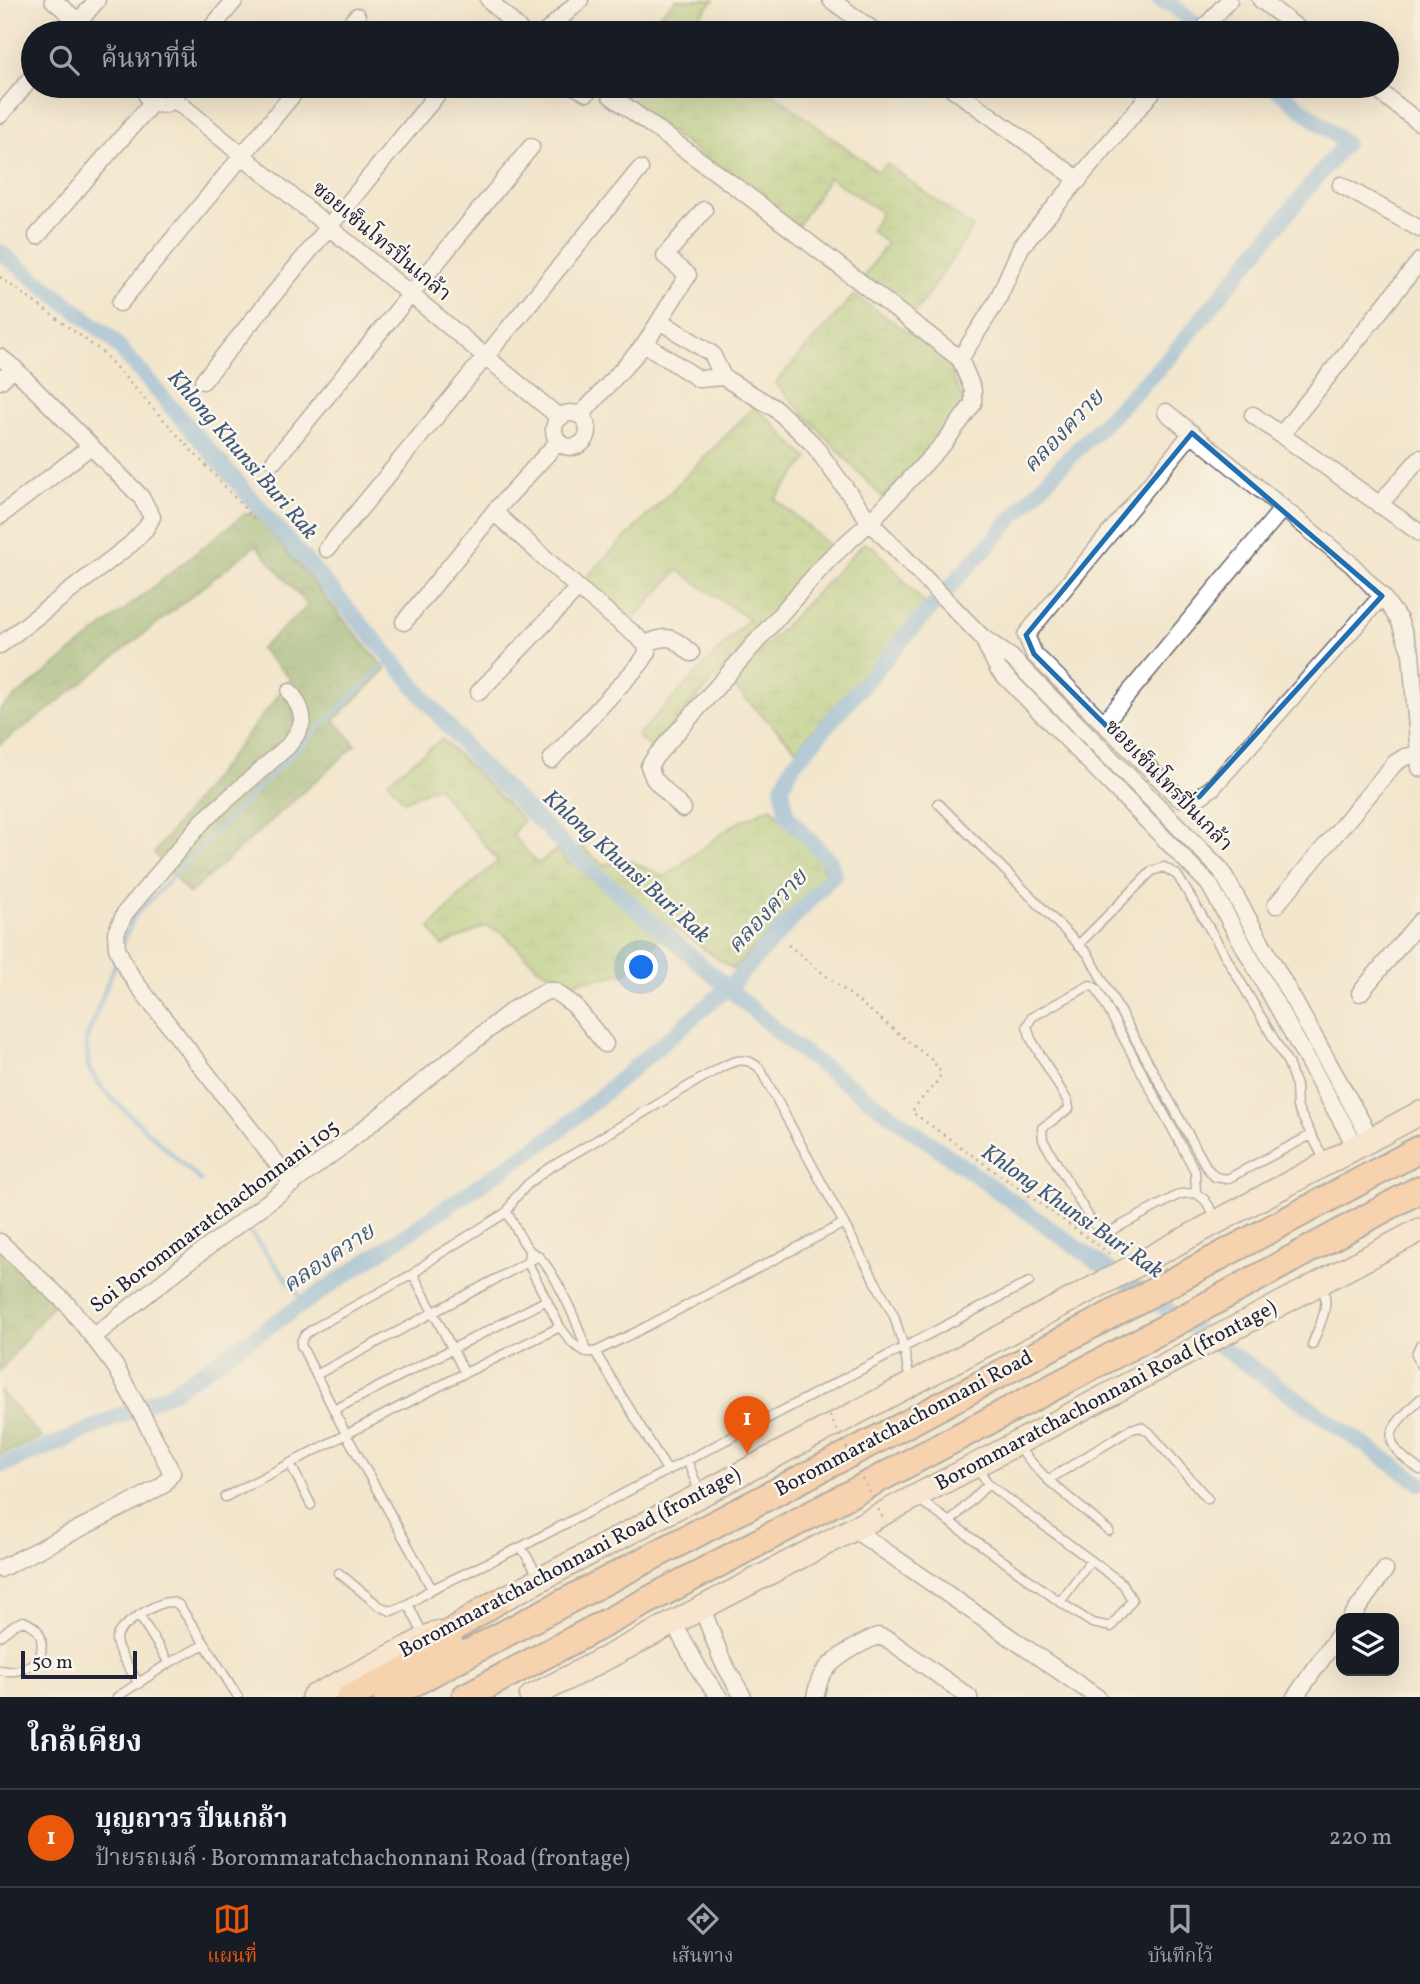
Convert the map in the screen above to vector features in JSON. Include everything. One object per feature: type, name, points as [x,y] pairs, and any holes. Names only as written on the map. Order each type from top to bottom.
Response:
[{"type":"highway","name":"Borommaratchachonnani Road","points":[[387,1697],[1420,1150]]},
{"type":"highway","name":"Borommaratchachonnani Road","points":[[465,1697],[1171,1325],[1420,1189]]},
{"type":"main road","name":"Borommaratchachonnani Road (frontage)","points":[[313,1697],[1101,1284],[1125,1262],[1219,1222],[1420,1114]]},
{"type":"main road","name":"Borommaratchachonnani Road (frontage)","points":[[531,1697],[914,1497],[982,1475],[1015,1445],[1420,1230]]},
{"type":"main road","points":[[343,1697],[497,1602]]},
{"type":"main road","points":[[349,1697],[453,1648],[519,1626]]},
{"type":"main road","points":[[482,1697],[529,1663]]},
{"type":"street","points":[[53,0],[69,21]]},
{"type":"street","points":[[79,21],[97,0]]},
{"type":"street","points":[[217,21],[235,0]]},
{"type":"street","points":[[488,0],[510,21]]},
{"type":"street","points":[[558,21],[580,0]]},
{"type":"street","points":[[831,0],[860,21]]},
{"type":"street","points":[[1211,21],[1229,0]]},
{"type":"street","points":[[1261,0],[1288,21]]},
{"type":"street","points":[[353,21],[357,16]]},
{"type":"street","points":[[0,116],[21,91]]},
{"type":"street","points":[[37,236],[152,103],[148,98]]},
{"type":"street","name":"ซอยเซ็นโทรปิ่นเกล้า","points":[[152,103],[163,105],[170,98]]},
{"type":"street","name":"ซอยเซ็นโทรปิ่นเกล้า","points":[[182,98],[243,155],[559,418]]},
{"type":"street","points":[[120,303],[290,98]]},
{"type":"street","points":[[203,381],[434,98]]},
{"type":"street","points":[[614,98],[747,195],[960,359],[973,390],[973,404],[944,443],[870,522],[830,559],[649,766],[653,779],[683,809]]},
{"type":"street","points":[[966,98],[1079,180]]},
{"type":"street","points":[[960,359],[997,301],[1021,247],[1147,98]]},
{"type":"street","points":[[1388,98],[1420,122]]},
{"type":"street","points":[[274,461],[531,147]]},
{"type":"street","points":[[327,550],[640,169]]},
{"type":"street","points":[[1341,185],[1420,229]]},
{"type":"street","points":[[580,416],[645,344],[688,275],[664,256],[704,210]]},
{"type":"street","points":[[1281,435],[1420,261]]},
{"type":"street","name":"ซอยเซ็นโทรปิ่นเกล้า","points":[[660,321],[712,354],[723,377],[776,409],[813,444],[870,522],[982,637],[998,669],[1209,884],[1364,1143]]},
{"type":"street","name":"ซอยเซ็นโทรปิ่นเกล้า","points":[[645,344],[699,379],[723,377]]},
{"type":"street","points":[[0,357],[141,496],[152,517],[131,544],[0,645]]},
{"type":"street","points":[[0,380],[14,368]]},
{"type":"street","points":[[1166,412],[1351,564],[1382,596],[1399,620],[1411,653],[1419,761],[1405,757],[1395,763],[1276,905]]},
{"type":"street","points":[[570,413],[580,416],[587,425],[584,442],[568,447],[558,442],[554,432],[559,418],[570,413]]},
{"type":"street","points":[[1253,415],[1420,533]]},
{"type":"street","points":[[1192,433],[1026,635],[1034,654],[1179,798],[1199,797],[1212,788],[1382,596]]},
{"type":"street","points":[[404,622],[494,512],[558,442]]},
{"type":"street","points":[[0,516],[90,446]]},
{"type":"street","points":[[1380,505],[1420,458]]},
{"type":"street","points":[[1104,723],[1283,508]]},
{"type":"street","points":[[494,512],[645,644],[648,652],[551,760]]},
{"type":"street","points":[[479,692],[578,588]]},
{"type":"street","points":[[645,644],[664,637],[675,639],[691,653]]},
{"type":"street","points":[[290,692],[302,714],[302,724],[297,734],[288,746],[203,821],[124,913],[116,933],[120,954],[136,983],[293,1184]]},
{"type":"street","points":[[1360,993],[1420,922]]},
{"type":"street","name":"Soi Borommaratchachonnani 105","points":[[0,1569],[140,1498],[168,1480],[172,1473],[115,1366],[93,1337],[345,1144],[514,1009],[547,991],[555,991],[574,1005],[605,1044]]},
{"type":"street","points":[[0,1242],[67,1304],[93,1337]]},
{"type":"street","points":[[853,1529],[1097,1697]]},
{"type":"street","points":[[1355,1613],[1385,1570]]},
{"type":"street","points":[[702,1608],[722,1660],[743,1697]]},
{"type":"street","points":[[673,1622],[700,1671],[719,1697]]},
{"type":"street","points":[[815,1697],[821,1676],[828,1667],[878,1636],[889,1640],[969,1697]]},
{"type":"street","points":[[1295,1697],[1336,1639]]},
{"type":"street","points":[[700,1671],[722,1660]]},
{"type":"lane","points":[[938,803],[1088,954],[1207,1168],[1215,1177],[1227,1180],[1311,1135]]},
{"type":"lane","points":[[1078,945],[1153,871],[1164,867],[1177,875],[1288,1063],[1297,1086],[1297,1107],[1327,1163]]},
{"type":"lane","points":[[1196,1193],[1195,1171],[1097,989],[1090,985],[1032,1017],[1027,1026],[1031,1039],[1068,1102],[1069,1109],[1042,1128],[1042,1140],[1090,1219],[1100,1228],[1111,1231],[1180,1194],[1196,1193],[1205,1200],[1219,1222]]},
{"type":"lane","points":[[432,1589],[316,1375],[301,1345],[304,1335],[413,1274],[436,1256],[507,1212],[528,1184],[546,1170],[730,1063],[744,1059],[754,1062],[761,1069],[894,1316],[911,1385]]},
{"type":"lane","points":[[507,1212],[530,1250],[546,1265],[591,1352],[667,1470]]},
{"type":"lane","points":[[530,1250],[528,1263],[560,1327],[573,1344],[591,1352],[648,1326],[844,1223]]},
{"type":"lane","points":[[316,1375],[539,1256]]},
{"type":"lane","points":[[413,1274],[465,1373]]},
{"type":"lane","points":[[339,1573],[386,1610],[391,1611],[408,1604],[432,1589],[521,1546],[1029,1282]]},
{"type":"lane","points":[[1312,1345],[1325,1309],[1326,1297],[1322,1283]]},
{"type":"lane","points":[[334,1410],[547,1300]]},
{"type":"lane","points":[[225,1497],[560,1327]]},
{"type":"lane","points":[[1420,1345],[1416,1354],[1420,1364]]},
{"type":"lane","points":[[1420,1399],[1398,1421],[1391,1432],[1391,1441],[1395,1450],[1420,1470]]},
{"type":"lane","points":[[1048,1480],[1131,1429],[1141,1427],[1149,1432],[1208,1499]]},
{"type":"lane","points":[[1015,1445],[1048,1480],[1109,1531]]},
{"type":"lane","points":[[687,1460],[701,1495]]},
{"type":"lane","points":[[290,1463],[311,1505]]},
{"type":"lane","points":[[914,1497],[1092,1623],[1111,1627],[1132,1600],[1124,1584],[982,1475],[950,1522]]},
{"type":"lane","points":[[521,1546],[540,1578]]},
{"type":"lane","points":[[1059,1602],[1091,1560]]},
{"type":"lane","points":[[139,1684],[116,1641],[120,1631],[139,1615],[165,1602],[173,1602],[179,1605],[238,1697]]},
{"type":"lane","points":[[408,1604],[426,1639]]},
{"type":"lane","points":[[139,1615],[169,1663]]},
{"type":"lane","points":[[0,1636],[23,1621],[32,1624],[41,1636],[43,1645],[40,1658],[22,1671],[0,1670]]},
{"type":"lane","points":[[117,1697],[169,1663],[205,1644]]},
{"type":"path","points":[[0,277],[101,351],[257,522]]},
{"type":"path","points":[[788,945],[933,1061],[942,1073],[938,1082],[912,1112],[1125,1262]]},
{"type":"path","points":[[830,1416],[885,1522]]},
{"type":"highlighted area","points":[[1192,433],[1382,596],[1199,797],[1179,798],[1034,654],[1026,635]]},
{"type":"green space","points":[[676,0],[714,0],[694,21],[652,21]]},
{"type":"green space","points":[[624,98],[779,98],[878,172],[887,164],[973,228],[915,313],[863,278],[887,243],[871,231],[881,212],[829,177],[798,226]]},
{"type":"green space","points":[[854,295],[952,362],[953,379],[965,403],[935,443],[883,498],[775,383]]},
{"type":"green space","points":[[755,406],[808,459],[775,499],[833,548],[652,748],[637,736],[749,619],[678,570],[632,621],[583,581]]},
{"type":"green space","points":[[246,513],[257,516],[386,670],[334,720],[356,745],[189,894],[154,853],[291,679],[260,649],[308,606],[256,545],[45,712],[0,744],[0,709]]},
{"type":"green space","points":[[864,543],[875,548],[926,605],[796,749],[730,683]]},
{"type":"green space","points":[[442,739],[523,820],[512,835],[538,864],[557,849],[568,863],[581,846],[602,864],[631,861],[665,877],[733,825],[771,807],[821,861],[825,876],[733,969],[673,926],[624,974],[570,983],[537,967],[503,933],[485,926],[442,946],[430,928],[498,861],[437,786],[404,801],[388,781]]},
{"type":"green space","points":[[0,1233],[63,1292],[0,1371]]},
{"type":"green space","points":[[0,1391],[42,1438],[0,1455]]},
{"type":"waterway","name":"คลองควาย","points":[[1160,0],[1173,6],[1192,21]]},
{"type":"waterway","name":"คลองควาย","points":[[0,1466],[172,1392],[557,1133],[728,988],[834,874],[830,861],[787,816],[782,787],[793,765],[1052,475],[1172,355],[1345,143],[1288,98]]},
{"type":"waterway","name":"Khlong Khunsi Buri Rak","points":[[0,252],[110,337],[391,658],[478,762],[568,849],[797,1048],[1100,1264],[1420,1483]]},
{"type":"waterway","points":[[123,944],[133,918],[245,801],[391,658]]},
{"type":"waterway","points":[[117,959],[86,1040],[89,1069],[104,1091],[201,1181]]},
{"type":"waterway","points":[[249,1231],[305,1303]]},
{"type":"place","name":"บุญถาวร ปิ่นเกล้า","points":[[747,1454]]}]
